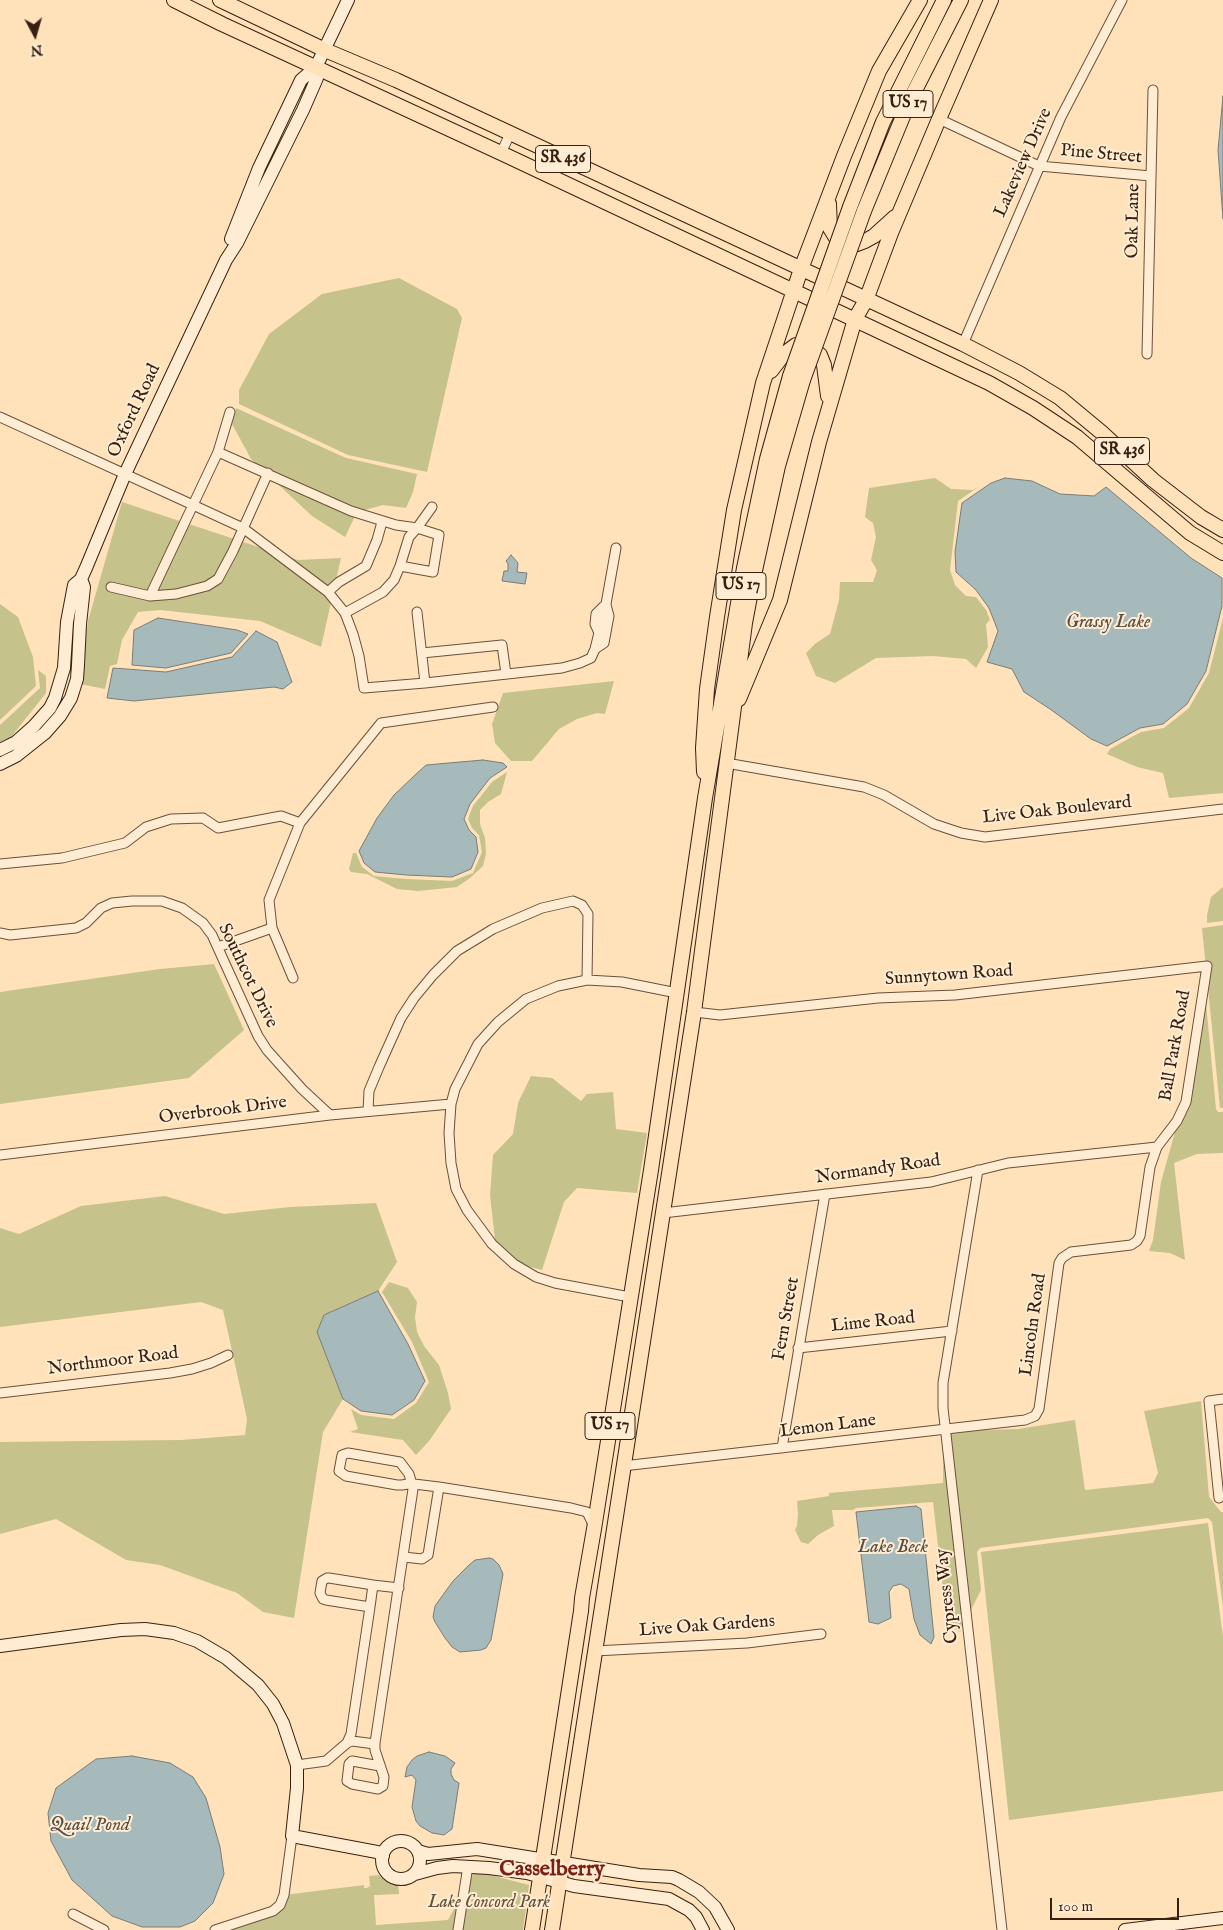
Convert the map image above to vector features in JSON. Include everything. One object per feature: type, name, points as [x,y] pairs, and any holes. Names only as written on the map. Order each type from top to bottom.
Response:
[{"type":"main road","name":"SR 436","points":[[174,0],[956,366],[1032,408],[1077,437],[1190,533],[1223,553]]},
{"type":"main road","name":"SR 436","points":[[220,0],[963,344],[1019,373],[1060,398],[1101,432],[1153,480],[1201,517],[1223,530]]},
{"type":"main road","points":[[705,798],[703,748],[707,689],[734,510],[763,382],[801,269],[879,71],[920,0]]},
{"type":"main road","name":"US 17","points":[[532,1930],[582,1611],[582,1598],[650,1170],[705,798],[744,568],[767,459],[857,209],[883,122],[944,0]]},
{"type":"main road","name":"US 17","points":[[857,209],[961,0]]},
{"type":"main road","points":[[733,713],[780,600],[829,407],[855,320],[866,300],[899,213],[991,0]]},
{"type":"main road","points":[[829,194],[828,218],[830,228],[838,241],[844,244],[857,244],[874,236],[899,213]]},
{"type":"main road","points":[[763,382],[784,354],[796,345],[809,346],[820,354],[824,365],[828,384],[829,407]]},
{"type":"main road","name":"US 17","points":[[552,1930],[694,1012],[745,623],[796,378]]},
{"type":"main road","points":[[680,970],[685,997],[688,1006],[694,1012]]},
{"type":"main road","points":[[650,1170],[657,1203],[663,1213]]},
{"type":"main road","points":[[630,1298],[639,1314],[644,1333]]},
{"type":"main road","points":[[618,1375],[623,1404],[617,1452],[623,1466]]},
{"type":"main road","points":[[602,1478],[610,1484],[612,1492],[604,1540],[609,1562]]},
{"type":"main road","points":[[582,1611],[586,1633],[595,1651]]},
{"type":"street","name":"Oxford Road","points":[[0,750],[16,742],[34,726],[50,708],[55,698],[64,668],[67,622],[74,585],[81,579],[125,474],[226,260],[231,240],[259,168],[301,80],[316,67],[348,0]]},
{"type":"street","name":"Lakeview Drive","points":[[963,344],[1061,117],[1122,0]]},
{"type":"street","name":"Oak Lane","points":[[1147,354],[1153,90]]},
{"type":"street","name":"Pine Street","points":[[939,119],[1039,166],[1151,176]]},
{"type":"street","points":[[501,153],[510,134]]},
{"type":"street","points":[[150,596],[218,452],[230,412]]},
{"type":"street","points":[[0,417],[243,528],[328,592],[345,614],[354,634],[364,688],[562,668],[580,664],[590,658],[595,649],[604,642],[602,630],[595,624],[596,614],[606,604],[616,548]]},
{"type":"street","points":[[218,452],[351,511],[382,522],[439,534],[433,572],[400,566]]},
{"type":"street","points":[[111,587],[150,596],[176,594],[207,586],[218,579],[268,473]]},
{"type":"street","points":[[1142,494],[1153,480]]},
{"type":"street","points":[[345,614],[383,592],[394,580],[409,537],[432,507]]},
{"type":"street","points":[[328,592],[339,582],[366,566],[382,522]]},
{"type":"street","name":"Oxford Road","points":[[0,764],[16,756],[45,733],[60,716],[71,698],[78,665],[84,587],[81,579]]},
{"type":"street","points":[[417,612],[425,683]]},
{"type":"street","points":[[422,653],[502,645],[506,674]]},
{"type":"street","points":[[293,978],[272,928],[269,900],[300,823],[381,723],[493,706]]},
{"type":"street","name":"Live Oak Boulevard","points":[[726,763],[864,787],[884,795],[934,824],[960,833],[986,837],[1223,809]]},
{"type":"street","points":[[0,864],[62,858],[125,843],[146,827],[171,819],[203,818],[218,828],[281,816],[300,823]]},
{"type":"street","name":"Southcot Drive","points":[[0,933],[10,935],[76,928],[86,923],[101,908],[112,903],[132,900],[162,901],[182,908],[202,923],[212,935],[258,1036],[267,1050],[302,1089],[330,1115]]},
{"type":"street","points":[[368,1111],[369,1092],[379,1067],[401,1018],[414,998],[433,975],[457,951],[493,929],[542,908],[573,901],[582,905],[588,914],[587,980]]},
{"type":"street","points":[[218,947],[272,928]]},
{"type":"street","name":"Sunnytown Road","points":[[694,1012],[720,1015],[878,998],[955,995],[1207,966]]},
{"type":"street","name":"Ball Park Road","points":[[1137,1242],[1140,1236],[1150,1167],[1157,1147],[1177,1121],[1186,1102],[1207,966]]},
{"type":"street","points":[[630,1298],[560,1284],[536,1277],[514,1264],[492,1244],[467,1210],[456,1189],[451,1163],[449,1133],[451,1104],[455,1089],[478,1044],[498,1022],[526,999],[558,986],[587,980],[622,982],[677,993]]},
{"type":"street","name":"Overbrook Drive","points":[[0,1155],[330,1115],[451,1104]]},
{"type":"street","name":"Normandy Road","points":[[663,1213],[932,1182],[1008,1163],[1157,1147]]},
{"type":"street","name":"Cypress Way","points":[[978,1170],[944,1383],[943,1408],[1002,1930]]},
{"type":"street","name":"Fern Street","points":[[782,1448],[825,1194]]},
{"type":"street","name":"Lincoln Road","points":[[1034,1416],[1039,1409],[1059,1263],[1062,1258],[1071,1252],[1131,1245],[1137,1242]]},
{"type":"street","name":"Lime Road","points":[[798,1348],[952,1331]]},
{"type":"street","name":"Northmoor Road","points":[[0,1392],[170,1373],[204,1365],[228,1355]]},
{"type":"street","points":[[1219,1498],[1209,1401],[1223,1399]]},
{"type":"street","name":"Lemon Lane","points":[[623,1466],[946,1430],[1025,1420],[1034,1416]]},
{"type":"street","points":[[380,1766],[375,1744],[413,1494],[412,1484],[403,1465],[398,1462],[348,1453],[343,1454],[340,1459],[339,1472],[346,1476],[397,1485],[412,1484],[439,1487],[585,1511],[591,1517],[594,1530]]},
{"type":"street","points":[[404,1557],[422,1559],[428,1555],[439,1487]]},
{"type":"street","points":[[370,1607],[324,1600],[320,1592],[322,1582],[326,1578],[399,1588]]},
{"type":"street","points":[[297,1765],[326,1761],[347,1743],[352,1734],[373,1584]]},
{"type":"street","points":[[0,1646],[121,1630],[145,1629],[174,1633],[197,1641],[226,1658],[258,1686],[273,1704],[283,1723],[297,1765],[297,1788],[284,1895],[280,1905],[273,1911],[215,1930]]},
{"type":"street","name":"Live Oak Gardens","points":[[595,1651],[747,1643],[821,1634]]},
{"type":"street","points":[[347,1743],[354,1741],[375,1744]]},
{"type":"street","points":[[292,1832],[377,1852],[385,1851],[396,1842],[407,1841],[418,1851],[420,1864],[415,1874]]},
{"type":"street","points":[[418,1851],[428,1854],[477,1849],[639,1875],[672,1877],[699,1892],[715,1907],[728,1930]]},
{"type":"street","points":[[385,1851],[383,1865],[390,1876],[403,1879],[437,1868],[468,1866],[527,1873],[559,1882],[620,1894],[669,1899],[690,1910],[704,1930]]},
{"type":"street","points":[[458,1930],[468,1866]]},
{"type":"street","points":[[656,1897],[668,1888],[672,1877]]},
{"type":"street","points":[[72,1914],[104,1930]]},
{"type":"street","points":[[1125,1930],[1223,1918]]},
{"type":"green space","points":[[399,278],[457,309],[462,318],[427,472],[348,455],[239,404],[239,390],[269,334],[322,294]]},
{"type":"green space","points":[[236,408],[346,458],[417,474],[413,492],[406,508],[383,505],[357,512],[345,537],[312,516],[251,459],[232,424]]},
{"type":"green space","points":[[935,478],[951,489],[973,490],[980,486],[958,501],[950,570],[955,585],[966,596],[976,597],[986,610],[990,620],[986,624],[988,647],[976,668],[966,659],[933,656],[876,658],[835,683],[816,676],[806,653],[816,643],[830,634],[839,600],[840,582],[873,582],[877,570],[871,560],[876,537],[873,523],[865,517],[869,488]]},
{"type":"green space","points":[[122,502],[298,560],[341,558],[321,647],[260,621],[160,610],[138,612],[122,640],[117,664],[110,666],[105,689],[80,684],[88,621]]},
{"type":"green space","points":[[0,604],[18,617],[33,657],[36,686],[0,720]]},
{"type":"green space","points":[[1223,618],[1223,793],[1169,798],[1163,773],[1137,767],[1107,754],[1110,749],[1141,732],[1164,728],[1189,708],[1209,673]]},
{"type":"green space","points":[[38,670],[46,676],[46,693],[11,737],[0,742],[0,725],[40,688]]},
{"type":"green space","points":[[614,681],[605,714],[597,713],[577,719],[559,729],[532,761],[511,761],[495,743],[492,724],[503,693]]},
{"type":"green space","points":[[507,772],[501,794],[488,802],[480,810],[480,824],[485,838],[486,854],[483,866],[457,887],[418,891],[397,889],[367,874],[351,872],[349,869],[353,853],[356,853],[362,867],[374,876],[452,881],[473,873],[482,852],[479,835],[472,828],[468,819],[473,806],[492,782]]},
{"type":"green space","points":[[1223,887],[1223,921],[1207,923],[1211,897]]},
{"type":"green space","points":[[1223,925],[1223,1108],[1220,1108],[1202,928]]},
{"type":"green space","points":[[214,964],[244,1030],[189,1078],[0,1104],[0,992],[160,969]]},
{"type":"green space","points":[[1206,1003],[1216,1109],[1218,1112],[1223,1112],[1223,1153],[1197,1154],[1174,1163],[1185,1260],[1170,1253],[1149,1251],[1153,1240],[1161,1182],[1175,1132],[1190,1105]]},
{"type":"green space","points":[[531,1076],[552,1078],[581,1101],[587,1094],[613,1092],[616,1129],[647,1133],[637,1193],[577,1188],[564,1202],[542,1270],[526,1266],[516,1260],[495,1240],[490,1195],[493,1155],[513,1134],[518,1103]]},
{"type":"green space","points":[[165,1196],[224,1214],[290,1207],[376,1203],[397,1262],[378,1291],[324,1315],[318,1332],[343,1399],[323,1432],[294,1618],[263,1612],[237,1593],[160,1565],[126,1560],[56,1519],[0,1534],[0,1442],[181,1440],[245,1435],[247,1419],[223,1310],[201,1302],[0,1327],[0,1228],[19,1234],[81,1206]]},
{"type":"green space","points":[[389,1282],[408,1288],[417,1302],[415,1317],[417,1332],[424,1346],[439,1365],[451,1409],[429,1441],[416,1455],[403,1440],[350,1432],[358,1429],[351,1409],[361,1415],[394,1419],[416,1403],[429,1382],[412,1342],[382,1292]]},
{"type":"green space","points":[[1201,1401],[1209,1497],[1223,1512],[1223,1608],[1212,1522],[1208,1518],[980,1548],[977,1552],[981,1590],[970,1612],[951,1434],[983,1430],[1018,1429],[1075,1420],[1085,1490],[1153,1483],[1158,1473],[1144,1411]]},
{"type":"green space","points":[[943,1448],[963,1626],[960,1632],[947,1624],[933,1502],[856,1508],[853,1510],[832,1510],[834,1526],[818,1535],[808,1544],[801,1542],[795,1530],[798,1514],[797,1501],[829,1496],[829,1493],[943,1483]]},
{"type":"green space","points":[[1208,1523],[1223,1637],[1223,1791],[1009,1820],[981,1552]]},
{"type":"green space","name":"Lake Concord Park","points":[[475,1871],[529,1885],[523,1930],[215,1930],[273,1911],[284,1895],[364,1885],[364,1888],[367,1888],[370,1886],[369,1876],[379,1875],[398,1883],[399,1894],[374,1895],[376,1925],[448,1920]]},
{"type":"water","points":[[1223,96],[1223,219],[1218,150]]},
{"type":"water","name":"Grassy Lake","points":[[1005,478],[1032,481],[1060,494],[1094,496],[1106,487],[1191,558],[1222,578],[1222,606],[1206,671],[1187,704],[1163,724],[1140,728],[1107,746],[1091,739],[1024,692],[1012,669],[987,662],[998,631],[989,608],[976,590],[956,572],[955,552],[962,503],[991,483]]},
{"type":"water","points":[[511,555],[518,563],[517,572],[527,573],[525,584],[502,581],[504,571],[508,571],[506,561]]},
{"type":"water","points":[[158,618],[237,630],[248,634],[231,653],[166,668],[132,665],[134,630]]},
{"type":"water","points":[[256,631],[277,642],[292,682],[283,689],[274,687],[134,701],[107,698],[113,668],[166,672],[232,657]]},
{"type":"water","points":[[483,760],[503,763],[507,767],[490,778],[470,804],[464,819],[469,830],[476,837],[478,852],[471,869],[452,877],[406,875],[375,872],[364,863],[359,851],[377,818],[394,795],[426,765]]},
{"type":"water","points":[[378,1291],[408,1344],[425,1381],[414,1400],[392,1415],[361,1411],[343,1399],[317,1332],[324,1315]]},
{"type":"water","name":"Lake Beck","points":[[916,1506],[921,1509],[934,1637],[931,1644],[920,1635],[914,1619],[909,1589],[901,1584],[893,1586],[889,1592],[891,1618],[878,1624],[869,1622],[856,1512]]},
{"type":"water","points":[[489,1558],[499,1565],[503,1574],[491,1640],[486,1648],[481,1650],[460,1652],[452,1647],[435,1622],[433,1617],[435,1606],[453,1581],[469,1565],[475,1560]]},
{"type":"water","points":[[429,1752],[445,1756],[455,1763],[451,1769],[451,1774],[454,1780],[459,1783],[452,1829],[444,1835],[432,1833],[420,1826],[416,1821],[412,1807],[416,1780],[412,1775],[405,1777],[407,1767],[412,1760]]},
{"type":"water","name":"Quail Pond","points":[[132,1756],[170,1763],[193,1777],[206,1798],[220,1847],[224,1874],[213,1903],[195,1921],[180,1927],[142,1927],[112,1916],[72,1880],[51,1841],[48,1813],[56,1788],[96,1759]]},
{"type":"district","name":"Casselberry","points":[[552,1870]]}]
